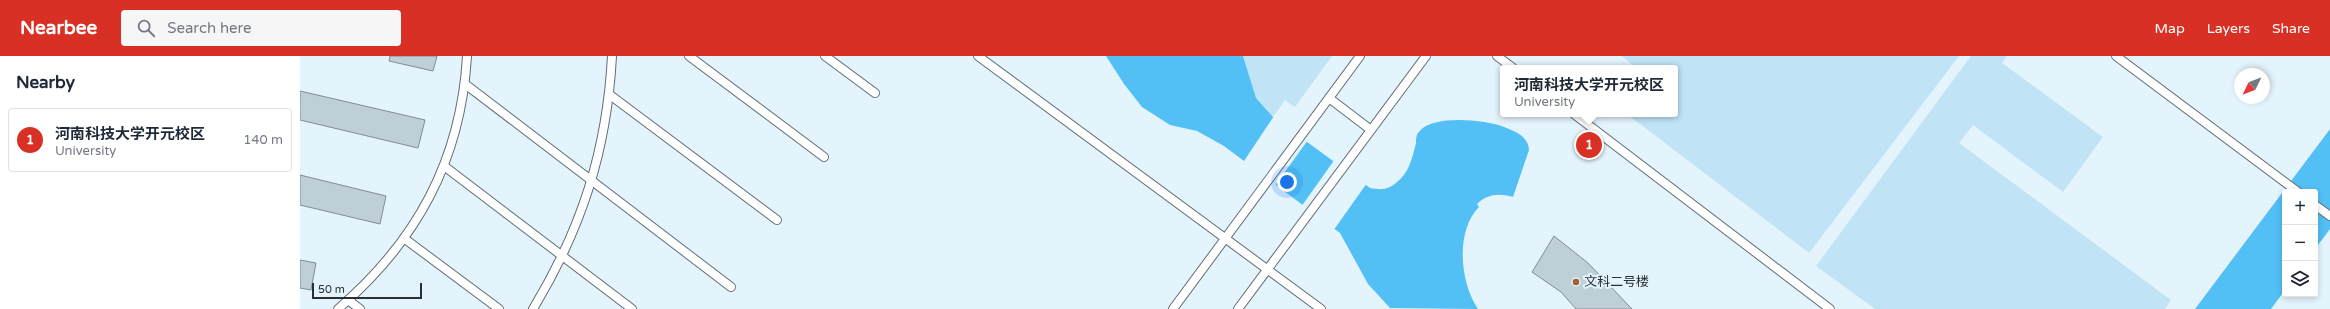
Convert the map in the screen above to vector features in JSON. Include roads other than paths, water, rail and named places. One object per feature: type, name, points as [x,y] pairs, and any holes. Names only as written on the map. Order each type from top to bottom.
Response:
[{"type":"lane","points":[[338,309],[377,274],[405,239],[425,208],[444,166],[455,132],[465,84],[467,56]]},
{"type":"lane","points":[[533,309],[563,256],[584,208],[604,133],[610,95],[612,56]]},
{"type":"lane","points":[[689,56],[824,157]]},
{"type":"lane","points":[[825,56],[875,93]]},
{"type":"lane","points":[[978,56],[1321,309]]},
{"type":"lane","points":[[1172,309],[1360,56]]},
{"type":"lane","points":[[1238,309],[1426,56]]},
{"type":"lane","points":[[1497,56],[1509,65]]},
{"type":"lane","points":[[2116,56],[2294,189]]},
{"type":"lane","points":[[465,84],[731,287]]},
{"type":"lane","points":[[610,95],[777,220]]},
{"type":"lane","points":[[1329,98],[1371,130]]},
{"type":"lane","points":[[1578,117],[1830,309]]},
{"type":"lane","points":[[444,166],[632,309]]},
{"type":"lane","points":[[2318,207],[2330,216]]},
{"type":"lane","points":[[405,239],[499,309]]},
{"type":"lane","points":[[348,300],[360,309]]},
{"type":"water","points":[[1106,56],[1243,56],[1256,98],[1273,117],[1370,188],[1387,188],[1393,185],[1404,175],[1413,155],[1418,133],[1426,126],[1435,123],[1460,120],[1485,122],[1496,124],[1521,135],[1526,141],[1529,150],[1513,197],[1494,195],[1485,198],[1477,204],[1479,207],[1471,217],[1466,229],[1463,243],[1464,272],[1467,285],[1478,309],[1390,308],[1368,284],[1340,233],[1224,146],[1197,131],[1170,125],[1142,107],[1124,84]]},
{"type":"water","points":[[2330,129],[2330,229],[2318,245],[2318,189],[2285,189]]},
{"type":"water","points":[[2282,193],[2282,294],[2271,309],[2195,309]]},
{"type":"place","name":"河南科技大学开元校区","points":[[1589,145]]},
{"type":"place","name":"文科二号楼","points":[[1576,282]]}]
